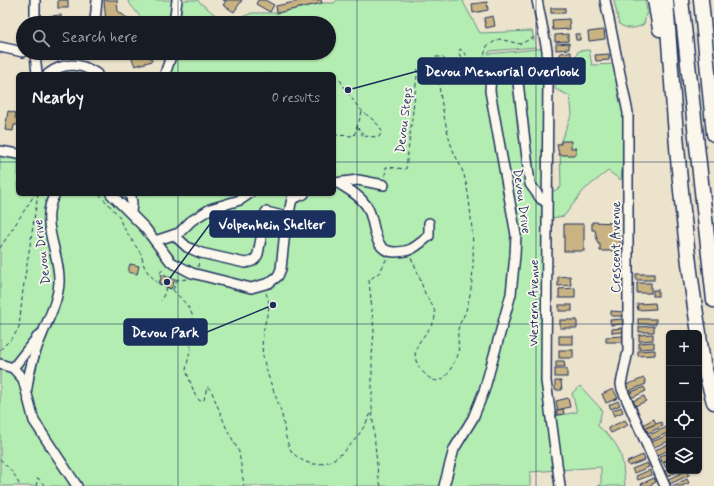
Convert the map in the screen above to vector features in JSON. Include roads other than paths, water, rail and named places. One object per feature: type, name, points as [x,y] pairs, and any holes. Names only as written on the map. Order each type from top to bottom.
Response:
[{"type":"highway","points":[[655,0],[674,106]]},
{"type":"highway","points":[[666,0],[674,106],[698,330]]},
{"type":"highway","points":[[681,0],[709,269],[714,300]]},
{"type":"highway","points":[[700,0],[714,134]]},
{"type":"highway","points":[[702,343],[714,380]]},
{"type":"highway","points":[[702,357],[714,402]]},
{"type":"street","points":[[35,0],[35,16]]},
{"type":"street","points":[[95,16],[97,0]]},
{"type":"street","points":[[175,16],[177,0]]},
{"type":"street","name":"Western Avenue","points":[[537,0],[547,50],[547,392],[560,486]]},
{"type":"street","name":"Crescent Avenue","points":[[605,0],[628,113],[628,351],[621,384],[665,486]]},
{"type":"street","points":[[0,47],[16,50]]},
{"type":"street","points":[[34,60],[37,72]]},
{"type":"street","points":[[166,72],[170,60]]},
{"type":"street","points":[[51,72],[56,68],[66,65],[82,66],[93,72]]},
{"type":"street","name":"Devou Drive","points":[[444,486],[454,449],[473,418],[484,391],[506,314],[516,255],[513,214],[490,91],[492,73],[498,68],[506,68],[513,72],[518,82],[530,184],[540,199],[546,202]]},
{"type":"street","points":[[0,150],[16,154]]},
{"type":"street","points":[[336,183],[358,180],[384,184]]},
{"type":"street","points":[[336,183],[355,194],[367,206],[378,242],[383,248],[390,252],[407,252],[429,236],[429,223]]},
{"type":"street","name":"Devou Drive","points":[[54,196],[49,210],[49,225],[58,267],[59,282],[51,315],[44,329],[29,373],[27,388],[30,411],[38,429],[77,486]]},
{"type":"street","points":[[113,196],[131,212],[155,241],[166,258],[185,270],[242,286],[258,287],[269,283],[278,276],[281,269],[287,217],[292,196]]},
{"type":"street","points":[[130,196],[132,202],[131,212]]},
{"type":"street","points":[[155,241],[174,236],[210,209],[240,200],[246,196]]},
{"type":"street","points":[[174,236],[187,247],[219,258],[245,263],[251,262],[256,260],[258,254],[266,212],[287,217]]},
{"type":"street","name":"Devou Drive","points":[[27,388],[23,379],[13,368],[44,329]]},
{"type":"street","points":[[0,364],[13,368]]},
{"type":"place","name":"Devou Memorial Overlook","points":[[348,90]]},
{"type":"place","name":"Volpenhein Shelter","points":[[167,282]]},
{"type":"place","name":"Devou Park","points":[[273,305]]}]
